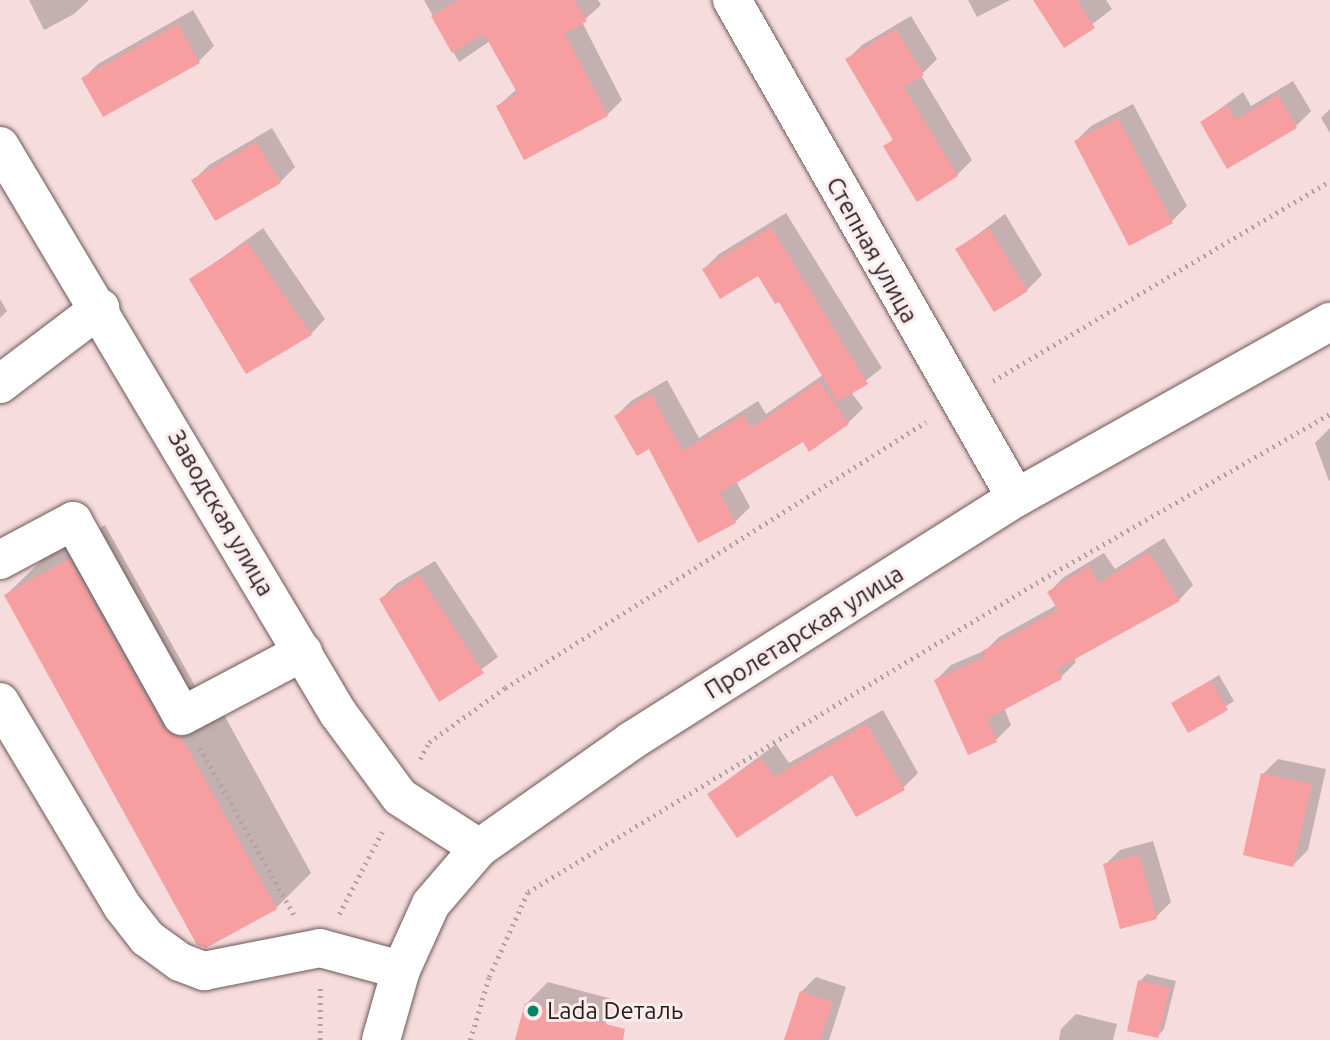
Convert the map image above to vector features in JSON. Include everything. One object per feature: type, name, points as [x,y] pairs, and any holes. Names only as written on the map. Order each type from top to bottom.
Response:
[{"type":"street","name":"Степная улица","points":[[732,0],[958,401],[1016,498]]},
{"type":"street","name":"Заводская улица","points":[[0,146],[100,309],[338,713],[400,797],[479,848]]},
{"type":"street","points":[[0,384],[100,309]]},
{"type":"street","name":"Пролетарская улица","points":[[381,1040],[401,970],[431,904],[479,848],[631,741],[1016,498],[1330,322]]},
{"type":"street","points":[[0,560],[73,521],[182,716],[303,652]]},
{"type":"street","points":[[0,702],[122,906],[147,938],[180,962],[204,971],[320,948],[401,970]]},
{"type":"path","points":[[320,1040],[320,948],[429,742],[550,659],[958,401],[1330,181]]},
{"type":"path","points":[[470,1040],[489,978],[528,892],[1036,583],[1330,414]]},
{"type":"path","points":[[182,716],[295,916],[320,948]]},
{"type":"building","points":[[459,0],[575,0],[587,21],[565,34],[608,116],[524,160],[496,106],[518,94],[484,34],[452,53],[431,16]]},
{"type":"building","points":[[1033,0],[1077,0],[1095,28],[1064,48]]},
{"type":"building","points":[[178,24],[200,63],[103,117],[81,78]]},
{"type":"building","points":[[896,29],[924,75],[904,87],[958,176],[917,202],[883,146],[893,140],[845,59]]},
{"type":"building","points":[[1278,95],[1297,128],[1227,169],[1200,122],[1227,105],[1236,120]]},
{"type":"building","points":[[1118,118],[1173,223],[1129,246],[1074,141]]},
{"type":"building","points":[[256,142],[281,183],[215,221],[191,180]]},
{"type":"building","points":[[771,227],[868,384],[837,402],[779,302],[775,304],[758,276],[720,299],[702,269]]},
{"type":"building","points":[[989,228],[1028,291],[994,312],[955,249]]},
{"type":"building","points":[[247,242],[312,335],[246,374],[189,279]]},
{"type":"building","points":[[819,381],[849,424],[809,452],[803,442],[720,493],[736,523],[698,543],[649,449],[637,456],[614,416],[651,394],[683,451],[743,415],[751,428]]},
{"type":"building","points":[[1149,552],[1180,601],[1057,669],[1062,679],[987,719],[997,742],[968,755],[934,680],[985,657],[982,651],[1058,610],[1047,592],[1089,566],[1099,583]]},
{"type":"building","points":[[69,559],[163,727],[182,738],[277,909],[206,948],[197,945],[4,595]]},
{"type":"building","points":[[419,575],[484,673],[439,702],[379,599]]},
{"type":"building","points":[[1211,680],[1228,710],[1188,733],[1171,703]]},
{"type":"building","points":[[867,724],[905,790],[856,817],[832,775],[737,838],[707,794],[761,758],[774,777]]},
{"type":"building","points":[[1261,773],[1312,784],[1293,867],[1243,855]]},
{"type":"building","points":[[1139,855],[1157,919],[1120,929],[1103,864]]},
{"type":"building","points":[[1138,980],[1170,988],[1158,1038],[1127,1031]]},
{"type":"building","points":[[800,991],[833,1002],[820,1040],[784,1040]]},
{"type":"building","points":[[525,1003],[625,1029],[623,1040],[515,1040]]},
{"type":"place","name":"Lada Dеталь","points":[[533,1011]]}]
